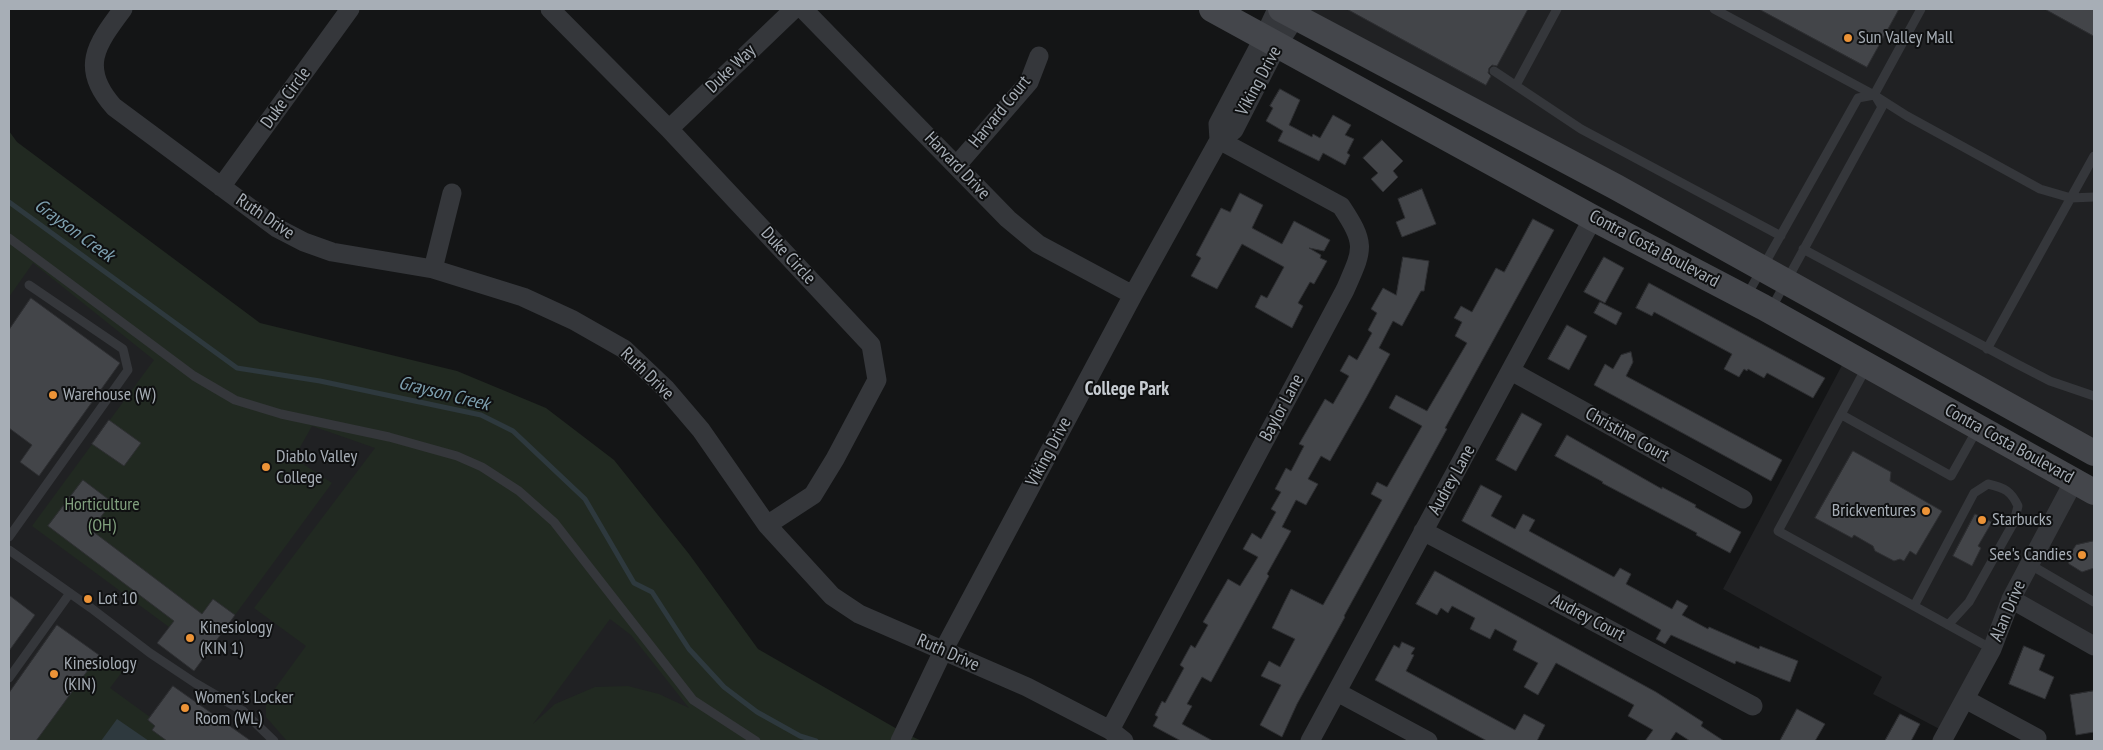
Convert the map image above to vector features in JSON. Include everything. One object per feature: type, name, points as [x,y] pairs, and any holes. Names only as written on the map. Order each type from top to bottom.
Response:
[{"type":"main road","name":"Contra Costa Boulevard","points":[[1212,9],[1593,218],[1770,311],[1978,427],[2088,482]]},
{"type":"main road","name":"Contra Costa Boulevard","points":[[1289,11],[1616,187],[2094,453]]},
{"type":"street","name":"Ruth Drive","points":[[123,9],[100,39],[96,55],[95,73],[103,95],[114,107],[277,228],[304,242],[332,252],[434,269],[523,297],[573,320],[624,349],[666,389],[701,430],[767,525],[832,596],[859,614],[1027,688],[1117,736]]},
{"type":"street","name":"Duke Circle","points":[[221,187],[350,9]]},
{"type":"street","name":"Duke Circle","points":[[550,9],[669,129],[871,345],[876,380],[835,459],[813,495],[767,525]]},
{"type":"street","name":"Duke Way","points":[[669,129],[794,9]]},
{"type":"street","name":"Harvard Drive","points":[[803,9],[1008,219],[1038,244],[1133,294]]},
{"type":"street","name":"Viking Drive","points":[[902,737],[943,651],[1133,294],[1219,140],[1218,124],[1289,11]]},
{"type":"street","name":"Harvard Court","points":[[957,165],[1029,82],[1039,56]]},
{"type":"street","name":"Baylor Lane","points":[[1117,736],[1345,290],[1360,254],[1359,239],[1353,224],[1341,206],[1219,140]]},
{"type":"street","points":[[434,269],[452,193]]},
{"type":"street","name":"Audrey Lane","points":[[1310,741],[1512,371],[1593,218]]},
{"type":"street","name":"Christine Court","points":[[1512,371],[1744,499]]},
{"type":"street","name":"Alan Drive","points":[[1942,741],[1992,648],[2011,599],[2029,564],[2088,482]]},
{"type":"street","name":"Audrey Court","points":[[1423,531],[1753,706]]},
{"type":"street","points":[[2011,599],[2094,646]]},
{"type":"street","points":[[1337,692],[1428,741]]},
{"type":"street","points":[[1965,699],[2037,738]]},
{"type":"lane","points":[[1516,85],[1557,9]]},
{"type":"lane","points":[[1714,9],[1874,95],[1907,116],[2040,188],[2070,198],[2094,197]]},
{"type":"lane","points":[[1874,95],[1921,9]]},
{"type":"lane","points":[[1494,71],[1549,110],[1581,129],[1781,236]]},
{"type":"lane","points":[[1746,298],[1858,98],[1874,95]]},
{"type":"lane","points":[[1770,311],[1882,107],[1874,95]]},
{"type":"lane","points":[[1987,349],[2094,156]]},
{"type":"lane","points":[[9,238],[194,376],[235,400],[281,414],[389,437],[457,456],[482,467],[519,491],[554,522],[693,700],[756,741]]},
{"type":"lane","points":[[1803,249],[2050,381],[2093,394]]},
{"type":"lane","points":[[9,537],[128,370],[123,349],[30,285]]},
{"type":"lane","points":[[1868,366],[1778,530],[1992,648]]},
{"type":"lane","points":[[1842,415],[1951,476],[1978,427]]},
{"type":"lane","points":[[1914,606],[1974,494],[1988,484],[2000,487],[2012,494],[2018,506],[2014,522],[1969,602],[1948,625]]},
{"type":"lane","points":[[9,550],[150,653],[195,683],[243,711],[274,741]]},
{"type":"lane","points":[[2029,564],[2094,602]]},
{"type":"lane","points":[[9,678],[70,593]]},
{"type":"shaded area","points":[[1281,9],[2094,9],[2094,453]]},
{"type":"shaded area","name":"Diablo Valley College","points":[[9,220],[473,430],[785,741],[9,741]]},
{"type":"shaded area","points":[[1848,354],[2094,492],[2094,646],[2011,599],[1947,733],[1873,694],[1882,677],[1723,589]]},
{"type":"shaded area","points":[[117,719],[149,741],[101,741]]},
{"type":"green space","name":"Diablo Valley College","points":[[9,131],[17,142],[260,323],[457,371],[546,408],[614,460],[689,554],[758,649],[904,733],[922,741],[287,741],[266,717],[266,701],[306,646],[254,608],[375,448],[312,426],[294,458],[332,483],[235,615],[213,599],[189,632],[174,621],[169,627],[32,526],[154,360],[33,263],[9,297]],"holes":[[[610,619],[631,635],[689,708],[659,694],[628,686],[595,687],[555,704],[533,724]]]},
{"type":"green space","points":[[99,655],[122,672],[110,688],[150,717],[148,720],[155,726],[152,730],[167,741],[36,741]]},
{"type":"building","points":[[1347,9],[1528,9],[1497,66],[1492,65],[1489,68],[1488,73],[1491,76],[1486,85]]},
{"type":"building","name":"Sun Valley Mall","points":[[1759,9],[1899,9],[1867,67]]},
{"type":"building","points":[[2045,9],[2094,9],[2094,36]]},
{"type":"building","points":[[1280,89],[1300,100],[1289,125],[1312,137],[1313,134],[1320,138],[1333,115],[1351,125],[1345,135],[1354,139],[1347,153],[1350,155],[1345,165],[1323,153],[1319,161],[1278,141],[1283,131],[1266,121],[1273,108],[1270,106]]},
{"type":"building","points":[[1382,140],[1403,161],[1393,171],[1398,177],[1383,192],[1371,179],[1378,173],[1363,158]]},
{"type":"building","points":[[1422,189],[1436,224],[1402,237],[1396,222],[1405,218],[1398,199]]},
{"type":"building","points":[[1240,193],[1263,205],[1252,228],[1282,244],[1294,221],[1330,240],[1324,251],[1309,248],[1321,255],[1320,258],[1327,261],[1314,284],[1310,282],[1298,303],[1303,306],[1292,328],[1255,307],[1261,295],[1267,298],[1284,267],[1242,244],[1217,289],[1191,276],[1201,258],[1196,255],[1221,208],[1230,212]]},
{"type":"building","points":[[1533,219],[1554,230],[1344,616],[1297,704],[1282,737],[1260,725],[1281,685],[1261,676],[1269,661],[1280,667],[1295,639],[1272,628],[1284,603],[1291,589],[1323,605],[1382,500],[1371,494],[1377,482],[1387,487],[1422,426],[1389,408],[1396,395],[1427,411],[1467,343],[1455,336],[1462,322],[1454,318],[1461,306],[1472,312],[1496,268],[1504,272]]},
{"type":"building","points":[[1403,257],[1429,261],[1424,291],[1421,291],[1402,326],[1393,321],[1379,348],[1390,354],[1330,461],[1321,456],[1308,479],[1318,484],[1306,505],[1296,500],[1282,527],[1291,531],[1267,574],[1269,576],[1211,682],[1202,677],[1187,704],[1192,706],[1182,724],[1213,741],[1181,741],[1153,726],[1158,717],[1155,715],[1162,701],[1165,703],[1184,668],[1180,665],[1191,645],[1195,648],[1208,625],[1203,622],[1228,579],[1240,586],[1258,557],[1243,549],[1252,533],[1261,539],[1276,512],[1271,509],[1281,492],[1275,489],[1286,468],[1291,471],[1304,446],[1299,444],[1325,399],[1333,404],[1349,376],[1340,371],[1349,355],[1357,360],[1372,333],[1368,330],[1377,313],[1371,309],[1383,288],[1396,295]]},
{"type":"building","points":[[1604,257],[1624,268],[1605,303],[1584,292]]},
{"type":"building","points":[[1649,283],[1825,378],[1813,398],[1767,373],[1764,378],[1748,369],[1747,371],[1744,369],[1739,377],[1724,369],[1732,354],[1654,312],[1652,316],[1636,308]]},
{"type":"building","name":"Warehouse (W)","points":[[31,298],[120,363],[39,476],[20,462],[32,445],[9,428],[9,330]]},
{"type":"building","points":[[1600,302],[1622,313],[1616,325],[1594,313]]},
{"type":"building","points":[[1567,325],[1587,336],[1569,370],[1548,359]]},
{"type":"building","points":[[1631,352],[1633,362],[1626,376],[1782,460],[1771,481],[1594,385],[1605,364],[1613,369],[1621,355]]},
{"type":"building","points":[[1522,413],[1542,424],[1516,471],[1496,460]]},
{"type":"building","points":[[109,420],[141,443],[124,466],[92,444]]},
{"type":"building","points":[[1567,435],[1662,489],[1662,487],[1696,505],[1695,507],[1741,532],[1730,553],[1555,456]]},
{"type":"building","points":[[1853,451],[1891,472],[1890,481],[1942,511],[1916,555],[1910,551],[1904,561],[1900,559],[1894,561],[1875,551],[1873,546],[1854,535],[1852,538],[1815,518]]},
{"type":"building","points":[[83,480],[112,502],[91,530],[202,614],[213,599],[235,615],[194,671],[157,643],[174,621],[48,526]]},
{"type":"building","points":[[1481,485],[1502,496],[1491,516],[1515,529],[1523,514],[1535,520],[1529,531],[1614,577],[1620,568],[1631,574],[1626,584],[1672,609],[1677,600],[1688,606],[1682,615],[1708,629],[1709,627],[1759,649],[1760,646],[1798,661],[1790,682],[1736,661],[1735,664],[1671,635],[1665,644],[1656,639],[1661,630],[1462,521]]},
{"type":"building","points":[[1975,514],[1992,522],[1978,546],[1981,548],[1972,566],[1953,556]]},
{"type":"building","name":"See's Candies","points":[[2094,541],[2094,568],[2082,572],[2069,564],[2067,559],[2076,545]]},
{"type":"building","points":[[1435,571],[1656,692],[1703,722],[1701,726],[1724,741],[1690,741],[1676,732],[1670,741],[1645,741],[1653,730],[1628,716],[1634,705],[1556,663],[1538,695],[1524,687],[1538,663],[1513,650],[1517,641],[1495,629],[1490,639],[1470,629],[1475,618],[1452,606],[1448,613],[1441,608],[1437,615],[1416,604]]},
{"type":"building","points":[[9,595],[35,615],[9,651]]},
{"type":"building","name":"Kinesiology (KIN)","points":[[57,625],[99,655],[36,741],[9,741],[9,693]]},
{"type":"building","points":[[1402,642],[1415,648],[1411,654],[1414,655],[1406,671],[1515,730],[1524,714],[1545,725],[1537,741],[1487,741],[1375,680],[1394,645],[1399,648]]},
{"type":"building","points":[[2024,646],[2045,655],[2039,670],[2054,677],[2045,699],[2009,684]]},
{"type":"building","name":"Women's Locker Room (WL)","points":[[173,686],[251,741],[167,741],[152,730],[155,726],[148,720]]},
{"type":"building","points":[[2094,691],[2094,732],[2076,735],[2070,695]]},
{"type":"building","points":[[1797,709],[1825,724],[1815,741],[1780,741]]},
{"type":"building","points":[[1900,714],[1920,724],[1911,741],[1885,741]]},
{"type":"waterway","name":"Grayson Creek","points":[[9,202],[237,368],[320,381],[481,415],[513,431],[585,499],[634,583],[652,592],[689,649],[724,687],[757,712],[800,736],[816,741]]},
{"type":"place","name":"Sun Valley Mall","points":[[1848,38]]},
{"type":"place","name":"Warehouse (W)","points":[[53,395]]},
{"type":"place","name":"Diablo Valley College","points":[[266,467]]},
{"type":"place","name":"Brickventures","points":[[1926,511]]},
{"type":"place","name":"Starbucks","points":[[1982,520]]},
{"type":"place","name":"See's Candies","points":[[2082,555]]},
{"type":"place","name":"Lot 10","points":[[88,599]]},
{"type":"place","name":"Kinesiology (KIN 1)","points":[[190,638]]},
{"type":"place","name":"Kinesiology (KIN)","points":[[54,674]]},
{"type":"place","name":"Women's Locker Room (WL)","points":[[185,708]]},
{"type":"district","name":"College Park","points":[[1127,390]]},
{"type":"park label","name":"Horticulture (OH)","points":[[102,515]]}]
